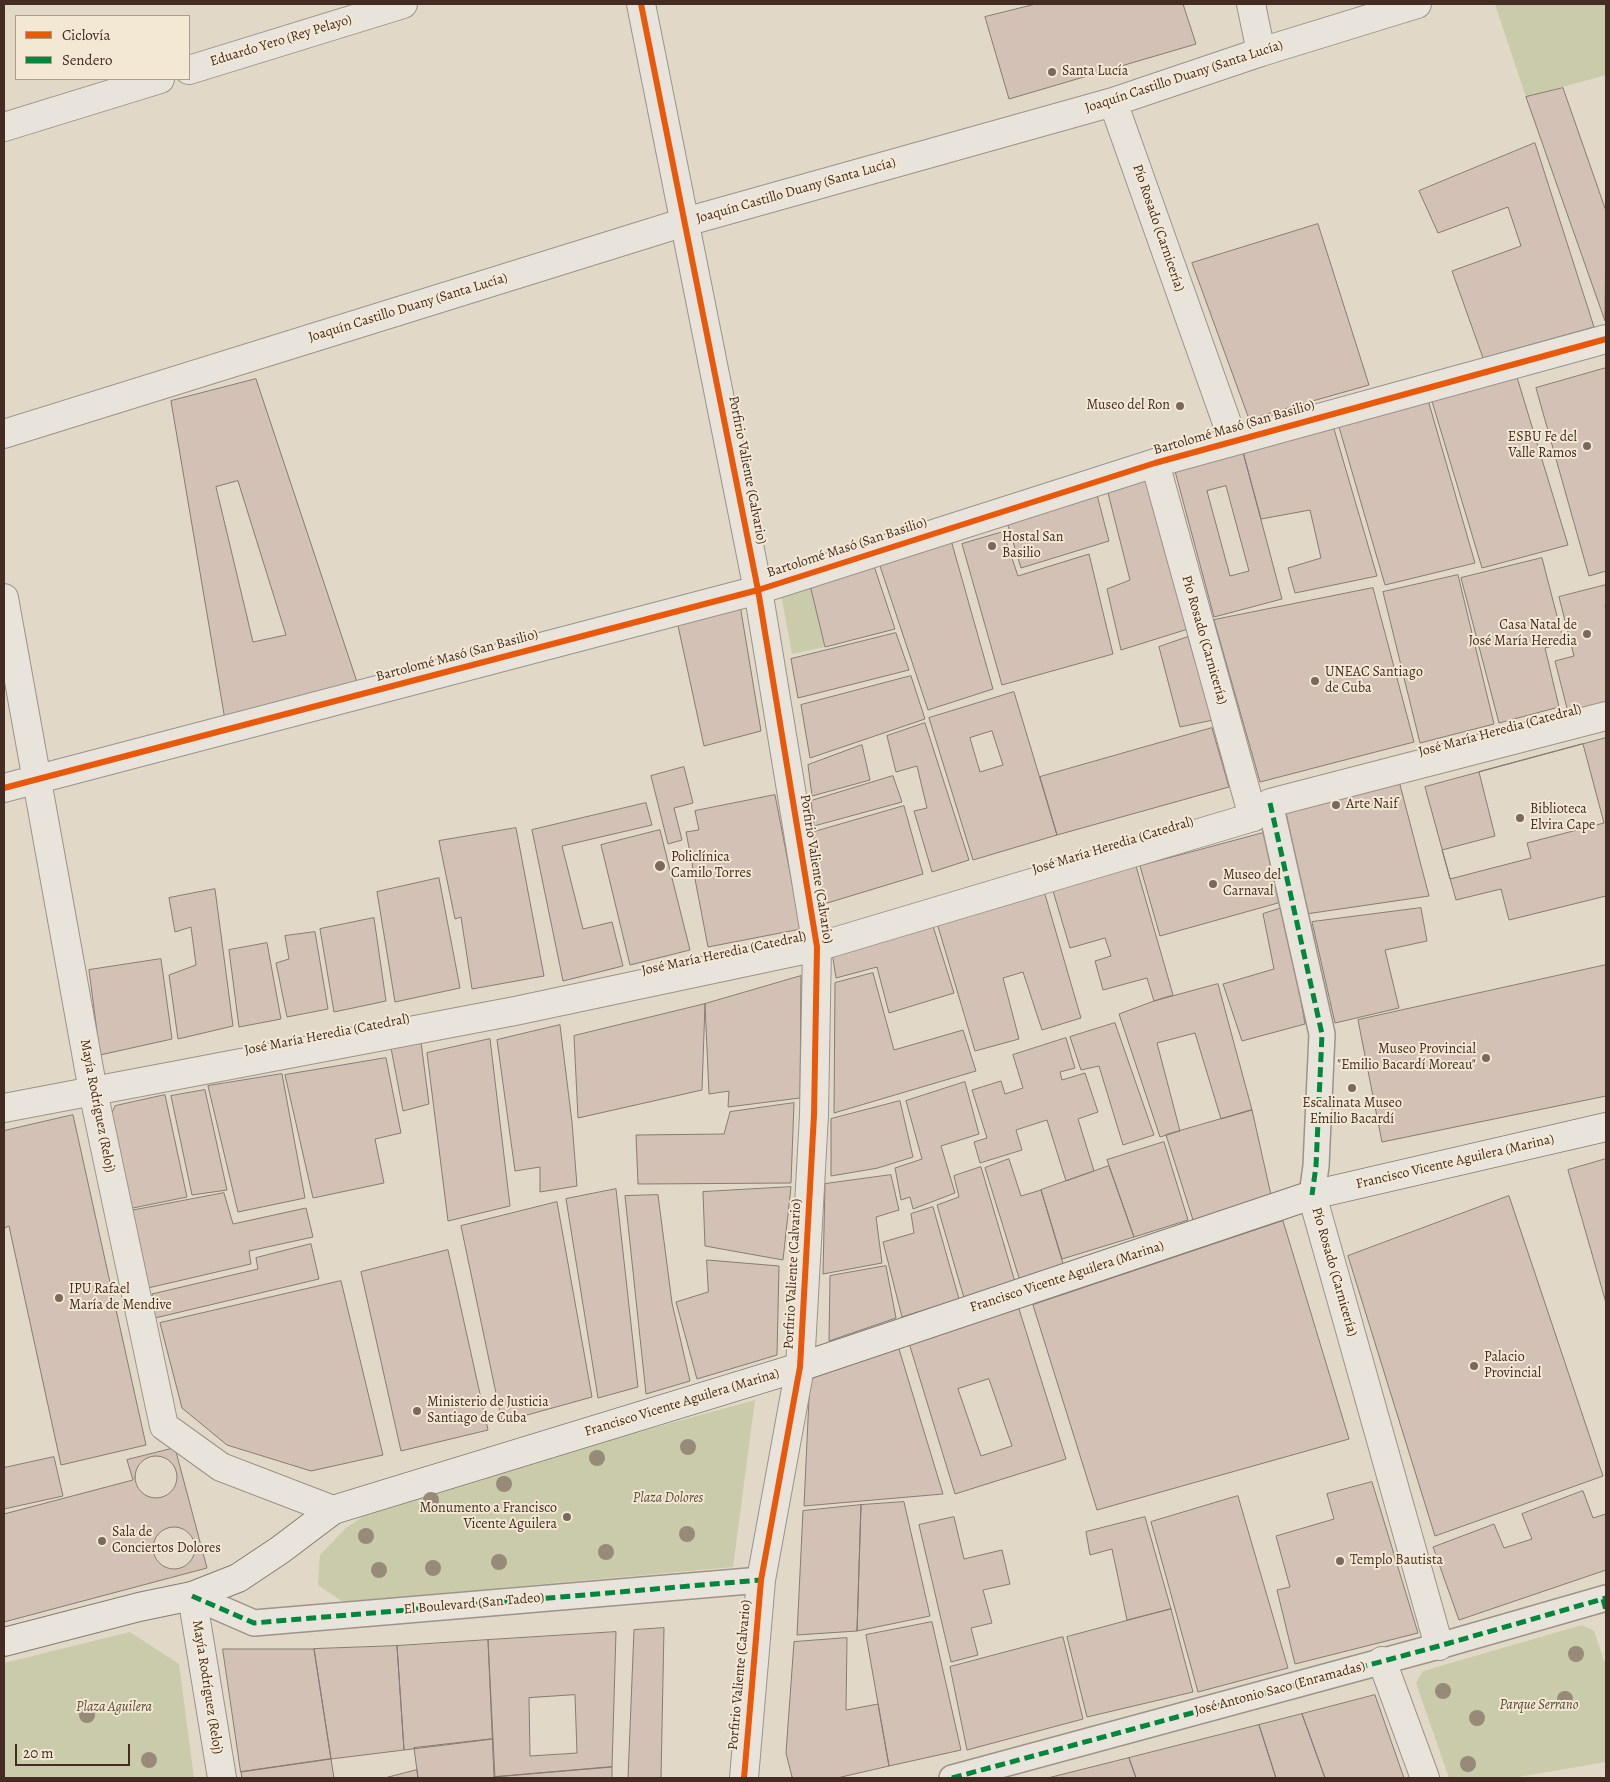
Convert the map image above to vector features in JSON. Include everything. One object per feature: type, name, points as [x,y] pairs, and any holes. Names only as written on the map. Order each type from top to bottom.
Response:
[{"type":"street","name":"Eduardo Yero (Rey Pelayo)","points":[[190,70],[403,4]]},
{"type":"street","name":"Porfirio Valiente (Calvario)","points":[[642,4],[758,590],[817,947],[814,1115],[800,1366],[761,1580],[744,1778]]},
{"type":"street","points":[[1251,4],[1261,52]]},
{"type":"street","name":"Joaquín Castillo Duany (Santa Lucía)","points":[[4,434],[685,222],[1113,102],[1261,52],[1417,4]]},
{"type":"street","points":[[4,127],[157,80]]},
{"type":"street","name":"Pío Rosado (Carnicería)","points":[[1113,102],[1233,440]]},
{"type":"street","name":"Bartolomé Masó (San Basilio)","points":[[4,788],[758,590],[1155,463],[1606,339]]},
{"type":"street","name":"Pío Rosado (Carnicería)","points":[[1155,463],[1262,810],[1322,1034],[1316,1166],[1312,1195],[1439,1646]]},
{"type":"street","name":"Mayía Rodríguez (Reloj)","points":[[4,598],[93,1091],[164,1426],[221,1467],[333,1510]]},
{"type":"street","name":"José María Heredia (Catedral)","points":[[4,1108],[496,1015],[817,947],[1262,810],[1606,716]]},
{"type":"street","name":"Francisco Vicente Aguilera (Marina)","points":[[4,1642],[139,1607],[192,1596],[238,1578],[280,1550],[333,1510],[800,1366],[1312,1195],[1606,1127]]},
{"type":"street","name":"El Boulevard (San Tadeo)","points":[[192,1596],[254,1623],[761,1580]]},
{"type":"street","name":"Mayía Rodríguez (Reloj)","points":[[192,1596],[222,1778]]},
{"type":"street","name":"José Antonio Saco (Enramadas)","points":[[952,1778],[1605,1602]]},
{"type":"street","points":[[1382,1661],[1425,1778]]},
{"type":"green space","points":[[1495,4],[1606,4],[1606,75],[1526,97]]},
{"type":"green space","points":[[810,585],[825,647],[792,654],[781,594]]},
{"type":"green space","name":"Plaza Dolores","points":[[755,1400],[733,1567],[343,1602],[318,1585],[320,1555],[346,1528],[384,1502]]},
{"type":"green space","name":"Parque Serrano","points":[[1582,1625],[1594,1631],[1606,1666],[1606,1762],[1512,1778],[1449,1778],[1416,1683],[1423,1671]]},
{"type":"green space","name":"Plaza Aguilera","points":[[130,1632],[179,1664],[194,1778],[4,1778],[4,1663]]},
{"type":"building","name":"Santa Lucía","points":[[1036,4],[1183,4],[1196,44],[1009,99],[985,17]]},
{"type":"building","points":[[1563,88],[1606,211],[1605,321],[1526,97]]},
{"type":"building","points":[[1535,143],[1594,327],[1483,358],[1452,271],[1521,246],[1508,207],[1438,233],[1419,191]]},
{"type":"building","points":[[1318,224],[1369,385],[1249,419],[1192,263]]},
{"type":"building","points":[[1606,368],[1606,571],[1589,576],[1536,388]]},
{"type":"building","points":[[1516,374],[1568,545],[1482,568],[1431,398]]},
{"type":"building","points":[[256,379],[358,685],[225,720],[171,401]],"holes":[[[238,481],[286,635],[253,642],[216,487]]]},
{"type":"building","points":[[1428,400],[1475,563],[1385,585],[1339,427]]},
{"type":"building","points":[[1334,429],[1377,576],[1295,593],[1288,568],[1321,558],[1310,510],[1261,519],[1243,452]]},
{"type":"building","points":[[1243,452],[1282,599],[1214,617],[1175,471]],"holes":[[[1226,486],[1249,571],[1230,576],[1207,491]]]},
{"type":"building","points":[[1148,477],[1188,629],[1121,650],[1107,589],[1130,580],[1107,489]]},
{"type":"building","points":[[1096,491],[1109,541],[1021,568],[1007,522]]},
{"type":"building","points":[[1003,532],[1018,576],[1089,554],[1113,654],[1002,685],[962,544]]},
{"type":"building","points":[[951,540],[993,689],[928,710],[879,563]]},
{"type":"building","points":[[1542,558],[1564,643],[1545,648],[1559,707],[1499,723],[1461,578]]},
{"type":"building","points":[[873,563],[895,629],[825,647],[810,585]]},
{"type":"building","points":[[1458,575],[1494,724],[1420,743],[1383,592]]},
{"type":"building","name":"Casa Natal de José María Heredia","points":[[1606,585],[1606,711],[1570,720],[1555,661],[1574,656],[1559,597]]},
{"type":"building","name":"UNEAC Santiago de Cuba","points":[[1373,588],[1414,742],[1260,782],[1214,620]]},
{"type":"building","points":[[740,605],[761,731],[704,746],[677,621]]},
{"type":"building","points":[[896,633],[909,670],[798,698],[791,659]]},
{"type":"building","points":[[1188,637],[1213,720],[1180,727],[1159,647]]},
{"type":"building","points":[[911,676],[925,719],[810,758],[801,705]]},
{"type":"building","points":[[1014,692],[1057,835],[973,860],[929,718]],"holes":[[[992,731],[1003,765],[980,772],[970,738]]]},
{"type":"building","points":[[925,723],[969,860],[932,872],[914,811],[927,808],[917,766],[896,772],[887,736]]},
{"type":"building","points":[[1212,728],[1229,787],[1057,835],[1040,777]]},
{"type":"building","name":"Biblioteca Elvira Cape","points":[[1606,738],[1606,896],[1509,920],[1501,889],[1456,900],[1425,787]]},
{"type":"building","points":[[1583,744],[1604,823],[1527,843],[1531,858],[1450,879],[1442,850],[1495,836],[1479,772]]},
{"type":"building","points":[[862,745],[870,780],[812,796],[808,765]]},
{"type":"building","points":[[684,767],[693,803],[674,808],[682,840],[668,844],[651,776]]},
{"type":"building","points":[[893,776],[902,802],[814,826],[811,801]]},
{"type":"building","points":[[1399,781],[1429,896],[1306,914],[1285,808]]},
{"type":"building","points":[[775,795],[801,929],[708,947],[686,832],[699,830],[695,811]]},
{"type":"building","points":[[646,803],[652,825],[562,846],[583,929],[612,922],[623,966],[563,981],[532,830]]},
{"type":"building","points":[[904,806],[923,874],[824,904],[814,832]]},
{"type":"building","points":[[516,828],[544,976],[472,989],[461,917],[455,919],[439,841]]},
{"type":"building","points":[[660,830],[690,950],[630,965],[601,845]]},
{"type":"building","name":"Museo del Carnaval","points":[[1267,832],[1285,901],[1160,936],[1140,866]]},
{"type":"building","points":[[1136,866],[1173,995],[1154,1001],[1147,978],[1103,990],[1095,961],[1111,956],[1105,938],[1070,948],[1053,891]]},
{"type":"building","points":[[439,878],[460,988],[395,1002],[377,892]]},
{"type":"building","points":[[215,889],[233,1026],[178,1039],[169,975],[196,965],[191,927],[175,932],[169,898]]},
{"type":"building","points":[[1044,891],[1081,1018],[1042,1030],[1023,972],[1003,978],[1019,1039],[975,1051],[937,923]]},
{"type":"building","points":[[1285,907],[1305,1024],[1242,1041],[1223,984],[1274,969],[1263,914]]},
{"type":"building","points":[[1421,908],[1427,941],[1385,950],[1399,1008],[1335,1023],[1312,922]]},
{"type":"building","points":[[374,918],[386,1001],[334,1012],[320,929]]},
{"type":"building","points":[[932,923],[954,993],[889,1013],[877,967],[836,978],[832,952]]},
{"type":"building","points":[[315,932],[328,1009],[287,1017],[276,963],[289,959],[285,936]]},
{"type":"building","points":[[267,943],[281,1019],[239,1027],[229,950]]},
{"type":"building","points":[[161,959],[172,1039],[100,1055],[89,970]]},
{"type":"building","name":"Museo Provincial \"Emilio Bacardí Moreau\"","points":[[1606,965],[1606,1096],[1382,1142],[1358,1020]]},
{"type":"building","points":[[873,973],[894,1050],[963,1030],[976,1071],[834,1113],[835,983]]},
{"type":"building","points":[[801,976],[800,1098],[728,1107],[729,1091],[709,1094],[705,1004]]},
{"type":"building","points":[[1218,984],[1252,1110],[1221,1119],[1195,1033],[1157,1043],[1180,1131],[1160,1137],[1119,1014],[1154,1001]]},
{"type":"building","points":[[705,1004],[702,1090],[578,1118],[574,1036]]},
{"type":"building","points":[[1115,1023],[1154,1135],[1123,1145],[1099,1066],[1081,1070],[1070,1037]]},
{"type":"building","points":[[560,1025],[572,1122],[577,1186],[540,1192],[540,1167],[515,1171],[497,1040]]},
{"type":"building","points":[[1066,1038],[1075,1068],[1060,1072],[1062,1080],[1085,1073],[1098,1112],[1078,1119],[1094,1171],[1066,1181],[1047,1120],[1016,1130],[1022,1150],[980,1163],[974,1142],[987,1138],[972,1090],[1001,1081],[1005,1094],[1023,1088],[1013,1055]]},
{"type":"building","points":[[490,1039],[510,1206],[448,1221],[427,1053]]},
{"type":"building","points":[[421,1042],[429,1104],[403,1111],[391,1048]]},
{"type":"building","points":[[386,1058],[401,1133],[375,1139],[384,1183],[313,1198],[285,1075]]},
{"type":"building","points":[[282,1074],[305,1198],[238,1212],[208,1086]]},
{"type":"building","points":[[965,1082],[979,1134],[941,1146],[955,1193],[913,1209],[910,1197],[901,1200],[895,1168],[922,1159],[906,1101]]},
{"type":"building","points":[[205,1090],[227,1190],[192,1195],[171,1096]]},
{"type":"building","points":[[165,1095],[187,1197],[128,1209],[111,1115],[115,1106]]},
{"type":"building","points":[[900,1101],[913,1157],[878,1168],[831,1176],[831,1119]]},
{"type":"building","points":[[794,1103],[791,1183],[638,1184],[636,1135],[724,1134],[730,1112]]},
{"type":"building","points":[[1252,1110],[1271,1195],[1193,1220],[1166,1135]]},
{"type":"building","name":"IPU Rafael María de Mendive","points":[[73,1115],[146,1445],[61,1465],[9,1226],[4,1228],[4,1131]]},
{"type":"building","points":[[1164,1142],[1188,1220],[1134,1237],[1107,1160]]},
{"type":"building","points":[[1009,1159],[1021,1196],[1041,1190],[1064,1267],[1020,1281],[985,1168]]},
{"type":"building","points":[[1606,1159],[1606,1303],[1568,1170]]},
{"type":"building","points":[[1109,1166],[1134,1237],[1062,1259],[1041,1190]]},
{"type":"building","points":[[981,1167],[1015,1282],[964,1298],[937,1205],[959,1197],[954,1176]]},
{"type":"building","points":[[891,1175],[899,1210],[876,1217],[882,1263],[823,1274],[825,1184]]},
{"type":"building","points":[[791,1187],[783,1260],[705,1246],[703,1192]]},
{"type":"building","points":[[616,1189],[638,1387],[598,1398],[566,1199]]},
{"type":"building","points":[[224,1193],[233,1224],[306,1208],[313,1237],[249,1251],[251,1264],[148,1288],[130,1211]]},
{"type":"building","points":[[658,1195],[672,1303],[690,1381],[646,1394],[625,1196]]},
{"type":"building","name":"Palacio Provincial","points":[[1509,1196],[1603,1476],[1435,1536],[1348,1256]]},
{"type":"building","points":[[557,1202],[592,1397],[502,1422],[461,1226]]},
{"type":"building","points":[[933,1207],[959,1299],[902,1317],[883,1242],[914,1233],[911,1214]]},
{"type":"building","points":[[1283,1221],[1349,1439],[1097,1510],[1033,1305]]},
{"type":"building","points":[[311,1244],[319,1279],[155,1318],[152,1294],[258,1269],[256,1258]]},
{"type":"building","points":[[448,1250],[488,1430],[401,1451],[361,1272]]},
{"type":"building","points":[[707,1260],[779,1266],[777,1355],[697,1379],[676,1302],[708,1292]]},
{"type":"building","points":[[886,1266],[896,1318],[829,1341],[830,1276]]},
{"type":"building","points":[[341,1281],[383,1455],[311,1471],[227,1445],[182,1408],[160,1323]]},
{"type":"building","points":[[1019,1309],[1066,1459],[955,1494],[909,1343]],"holes":[[[989,1379],[1012,1446],[981,1456],[958,1389]]]},
{"type":"building","points":[[899,1349],[943,1494],[804,1506],[810,1376]]},
{"type":"building","name":"Sala de Conciertos Dolores","points":[[175,1448],[207,1568],[4,1622],[4,1514],[133,1480],[127,1460]]},
{"type":"building","points":[[160,1456],[168,1459],[174,1465],[177,1477],[174,1489],[168,1495],[152,1498],[144,1495],[138,1489],[135,1473],[138,1465],[144,1459]]},
{"type":"building","points":[[54,1457],[63,1496],[4,1509],[4,1468]]},
{"type":"building","name":"Templo Bautista","points":[[1372,1482],[1418,1633],[1295,1664],[1277,1590],[1290,1587],[1276,1536],[1334,1519],[1327,1494]]},
{"type":"building","points":[[1583,1491],[1593,1518],[1606,1514],[1606,1570],[1459,1620],[1433,1547],[1494,1524],[1504,1548],[1532,1539],[1522,1514]]},
{"type":"building","points":[[1238,1496],[1288,1668],[1198,1692],[1151,1522]]},
{"type":"building","points":[[904,1502],[930,1616],[857,1631],[861,1505]]},
{"type":"building","points":[[861,1505],[857,1631],[797,1635],[803,1511]]},
{"type":"building","points":[[954,1517],[964,1559],[1002,1550],[1010,1584],[983,1590],[992,1623],[971,1628],[978,1655],[951,1662],[919,1525]]},
{"type":"building","points":[[1145,1517],[1171,1609],[1127,1620],[1112,1549],[1090,1555],[1086,1532]]},
{"type":"building","points":[[178,1527],[186,1530],[192,1536],[195,1548],[192,1560],[186,1566],[170,1569],[162,1566],[156,1560],[153,1544],[156,1536],[162,1530]]},
{"type":"building","points":[[1171,1609],[1193,1692],[1087,1717],[1067,1637]]},
{"type":"building","points":[[932,1622],[961,1750],[889,1766],[866,1635]]},
{"type":"building","points":[[664,1628],[661,1778],[628,1778],[634,1630]]},
{"type":"building","points":[[616,1632],[612,1767],[494,1777],[488,1640]],"holes":[[[575,1695],[577,1753],[530,1756],[529,1698]]]},
{"type":"building","points":[[1063,1637],[1083,1719],[967,1750],[950,1667]]},
{"type":"building","points":[[847,1638],[846,1710],[878,1704],[889,1766],[837,1778],[794,1778],[792,1777],[786,1753],[794,1642]]},
{"type":"building","points":[[488,1640],[493,1739],[404,1750],[397,1646]]},
{"type":"building","points":[[397,1646],[404,1750],[331,1759],[314,1649]]},
{"type":"building","points":[[223,1649],[314,1649],[331,1759],[241,1772]]},
{"type":"building","points":[[1375,1695],[1404,1778],[1325,1778],[1302,1714]]},
{"type":"building","points":[[1302,1714],[1325,1778],[1276,1778],[1259,1725]]},
{"type":"building","points":[[1259,1725],[1276,1778],[1136,1778],[1129,1758]]},
{"type":"building","points":[[493,1739],[495,1778],[418,1778],[414,1748]]},
{"type":"building","points":[[1129,1758],[1136,1778],[1048,1778]]},
{"type":"building","points":[[331,1759],[334,1778],[242,1778],[241,1772]]},
{"type":"building","points":[[612,1767],[612,1778],[494,1777]]},
{"type":"building","points":[[417,1770],[418,1778],[385,1778]]},
{"type":"marked path","points":[[1270,803],[1322,1034],[1316,1166],[1312,1195]]},
{"type":"marked path","points":[[192,1596],[254,1623],[761,1580]]},
{"type":"marked path","points":[[952,1778],[1439,1646],[1606,1598]]},
{"type":"marked path","points":[[1603,1599],[1606,1610]]},
{"type":"cycle path","points":[[641,4],[758,590],[817,947],[814,1115],[800,1367],[761,1580],[744,1778]]},
{"type":"cycle path","points":[[4,788],[758,590],[1155,463],[1606,339]]},
{"type":"place","name":"Santa Lucía","points":[[1052,72]]},
{"type":"place","name":"Museo del Ron","points":[[1180,406]]},
{"type":"place","name":"ESBU Fe del Valle Ramos","points":[[1587,446]]},
{"type":"place","name":"Hostal San Basilio","points":[[992,546]]},
{"type":"place","name":"Casa Natal de José María Heredia","points":[[1587,634]]},
{"type":"place","name":"UNEAC Santiago de Cuba","points":[[1315,681]]},
{"type":"place","name":"Arte Naif","points":[[1336,805]]},
{"type":"place","name":"Biblioteca Elvira Cape","points":[[1520,818]]},
{"type":"place","name":"Policlínica Camilo Torres","points":[[660,866]]},
{"type":"place","name":"Museo del Carnaval","points":[[1213,884]]},
{"type":"place","name":"Museo Provincial \"Emilio Bacardí Moreau\"","points":[[1486,1058]]},
{"type":"place","name":"Escalinata Museo Emilio Bacardí","points":[[1352,1088]]},
{"type":"place","name":"IPU Rafael María de Mendive","points":[[59,1298]]},
{"type":"place","name":"Palacio Provincial","points":[[1474,1366]]},
{"type":"place","name":"Ministerio de Justicia Santiago de Cuba","points":[[417,1411]]},
{"type":"place","name":"Monumento a Francisco Vicente Aguilera","points":[[567,1517]]},
{"type":"place","name":"Sala de Conciertos Dolores","points":[[102,1541]]},
{"type":"place","name":"Templo Bautista","points":[[1340,1561]]}]
